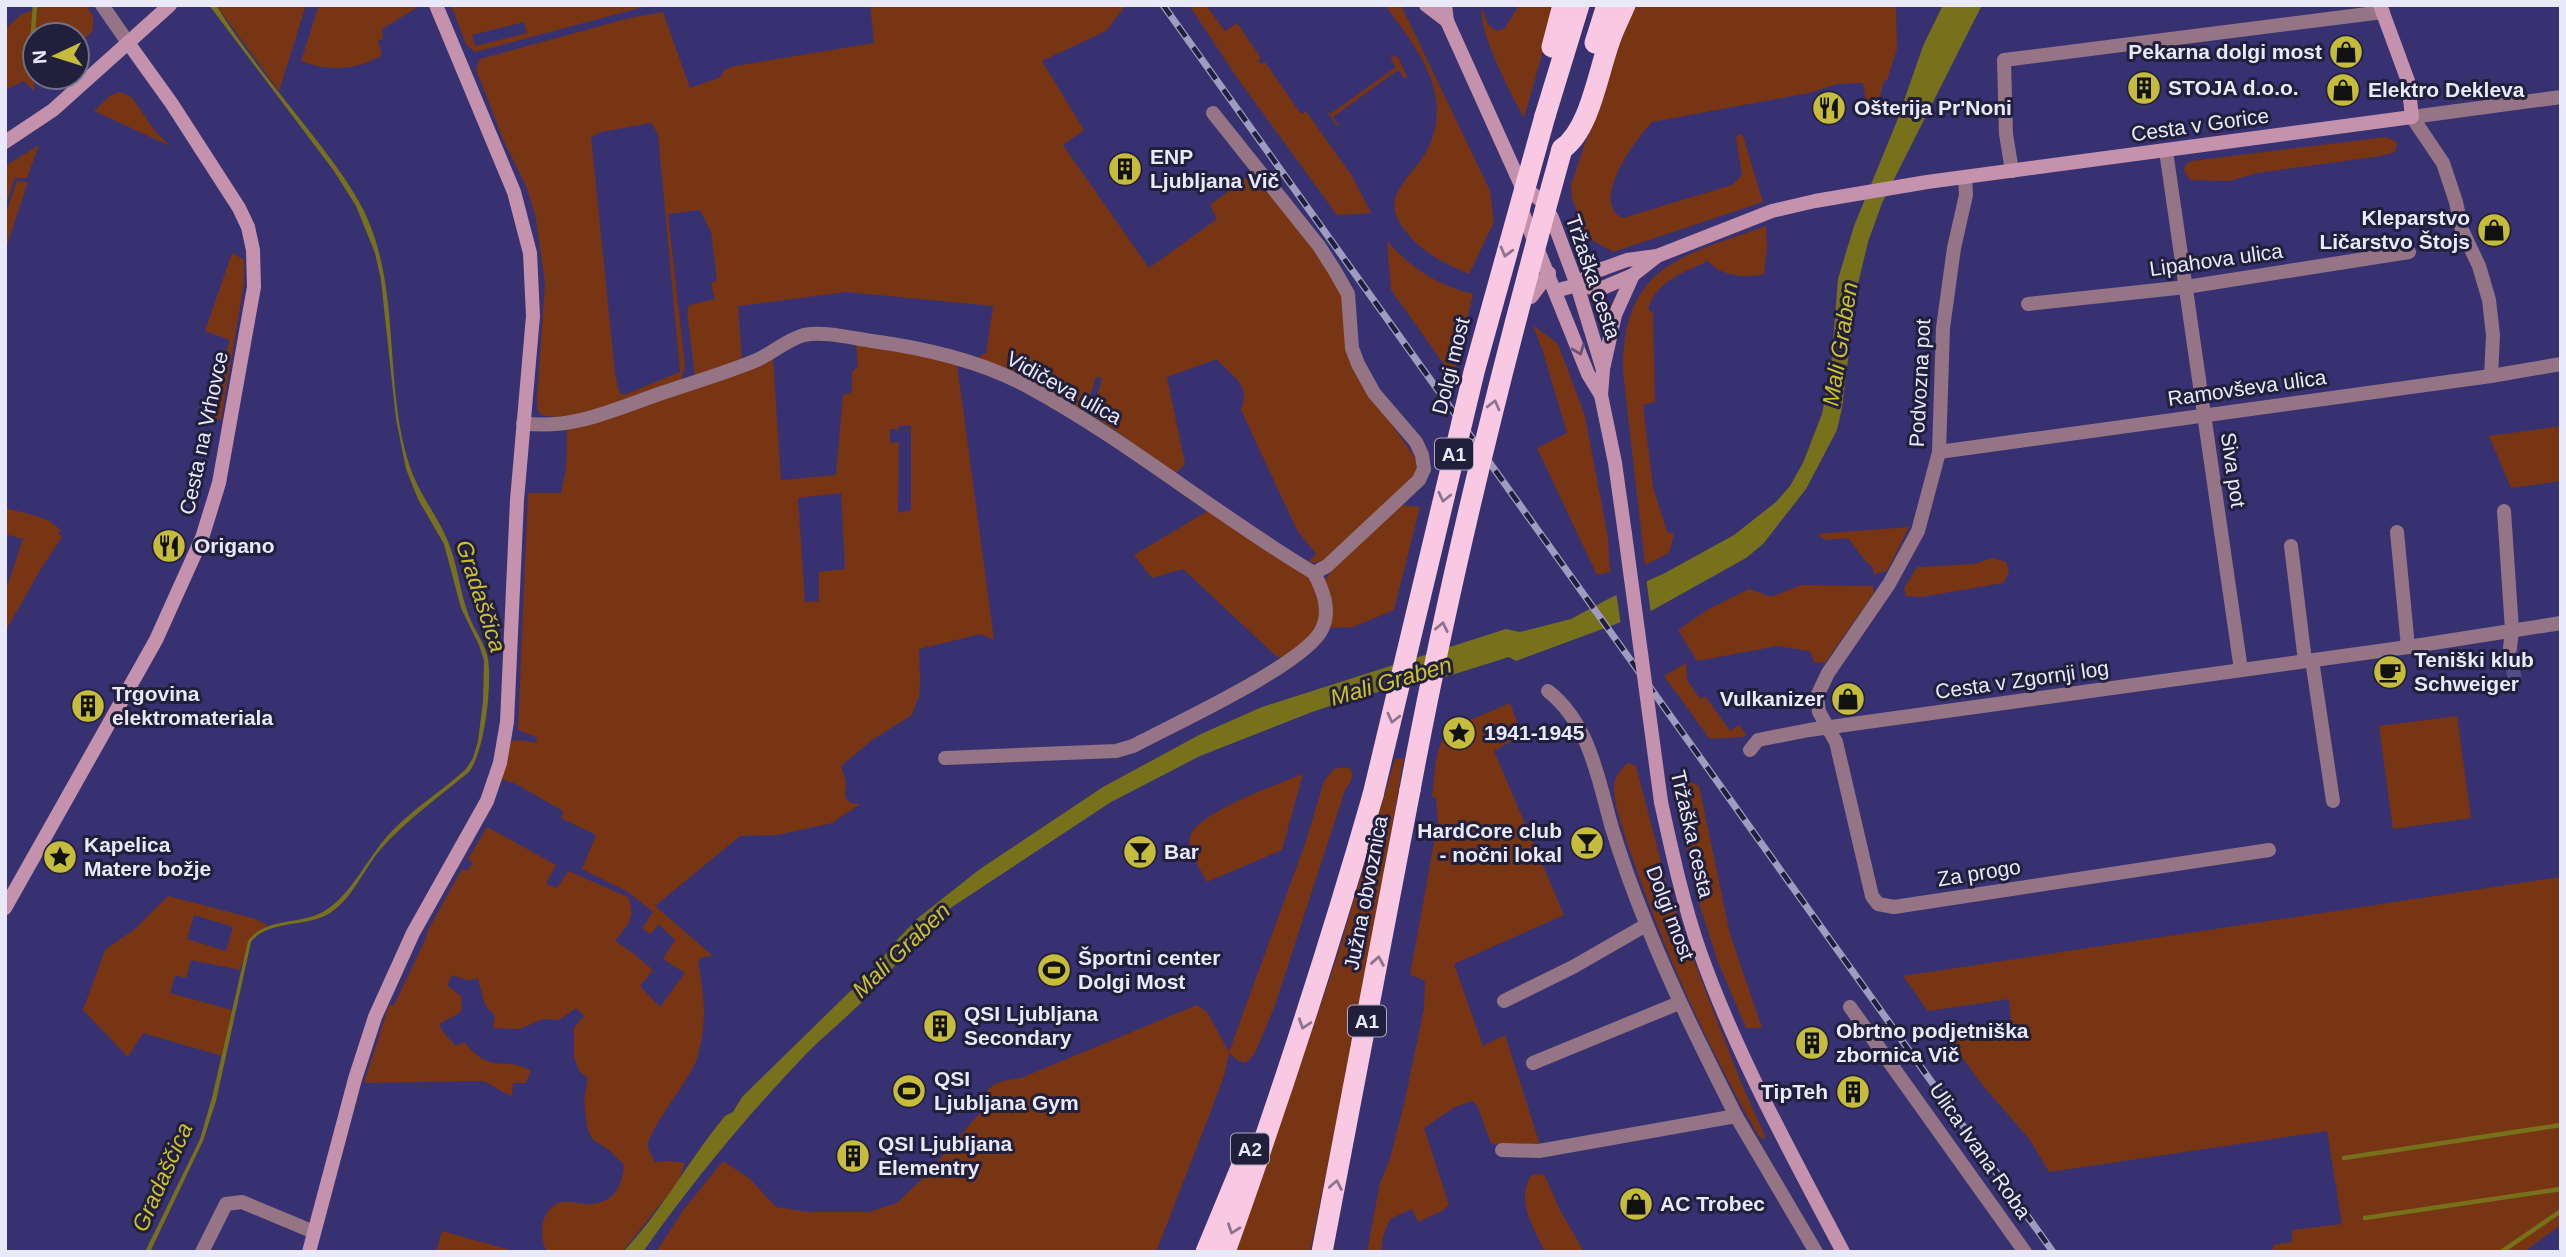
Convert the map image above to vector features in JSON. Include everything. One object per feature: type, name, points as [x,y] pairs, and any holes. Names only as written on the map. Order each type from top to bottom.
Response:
[{"type":"highway","points":[[1551,73],[1563,5]]},
{"type":"highway","name":"A1","points":[[1551,73],[1579,5]]},
{"type":"highway","points":[[1577,122],[1607,5]]},
{"type":"highway","points":[[1577,122],[1625,5]]},
{"type":"highway","name":"Dolgi most","points":[[1373,795],[1475,372],[1545,116],[1551,73]]},
{"type":"highway","name":"Južna obvoznica","points":[[1322,1252],[1410,790],[1473,489],[1514,324],[1562,149],[1569,145],[1577,122]]},
{"type":"highway","name":"Južna obvoznica","points":[[1280,1096],[1326,956],[1373,795]]},
{"type":"highway","name":"A1","points":[[1225,1252],[1280,1096]]},
{"type":"highway","name":"A2","points":[[1206,1252],[1242,1166],[1280,1096]]},
{"type":"street","name":"Cesta na Vrhovce","points":[[5,908],[150,652],[202,538],[224,458],[254,287],[253,250],[248,228],[239,208],[172,104],[102,5]]},
{"type":"street","points":[[5,142],[53,110],[170,5]]},
{"type":"street","points":[[309,1252],[355,1079],[375,1017],[413,933],[487,801],[500,764],[507,722],[517,500],[533,316],[528,242],[514,192],[436,5]]},
{"type":"street","name":"Tržaška cesta","points":[[1426,5],[1447,21]]},
{"type":"street","name":"Tržaška cesta","points":[[1445,5],[1447,21],[1521,185],[1523,213],[1588,374],[1601,395]]},
{"type":"street","points":[[2012,171],[2006,134],[2004,60],[2382,9],[2408,82],[2412,117],[2443,163],[2462,230],[2479,266],[2489,300],[2493,335],[2491,376]]},
{"type":"street","name":"Cesta v Gorice","points":[[1555,291],[1577,285],[1593,272],[1627,260],[1657,256],[1772,211],[1836,197],[1927,182],[2561,97]]},
{"type":"street","name":"Dolgi most","points":[[1213,113],[1319,246],[1335,271],[1348,294],[1351,341],[1357,364],[1374,394],[1416,442],[1422,455],[1424,469],[1419,480],[1327,566],[1314,573]]},
{"type":"street","name":"Siva pot","points":[[2166,150],[2241,670]]},
{"type":"street","name":"Podvozna pot","points":[[1828,728],[1817,706],[1817,692],[1911,548],[1939,452],[1943,328],[1954,248],[1966,195],[1965,177]]},
{"type":"street","name":"Tržaška cesta","points":[[1521,185],[1543,202],[1577,285],[1603,370],[1601,395],[1615,463],[1661,802],[1679,879],[1710,978],[1753,1075],[1843,1252]]},
{"type":"street","name":"Lipahova ulica","points":[[2028,304],[2186,287],[2409,252]]},
{"type":"street","name":"Cesta v Gorice","points":[[1577,285],[1600,289],[1633,275],[1657,256]]},
{"type":"street","points":[[1531,297],[1549,273]]},
{"type":"street","points":[[1603,370],[1615,315],[1633,275]]},
{"type":"street","name":"Vidičeva ulica","points":[[523,424],[538,426],[582,420],[738,368],[767,356],[786,342],[805,335],[836,335],[902,345],[972,363],[1023,384],[1087,422],[1314,573]]},
{"type":"street","name":"Ramovševa ulica","points":[[1939,452],[2561,364]]},
{"type":"street","points":[[2504,511],[2512,630],[2510,648]]},
{"type":"street","points":[[2397,532],[2408,647]]},
{"type":"street","points":[[2291,546],[2333,801]]},
{"type":"street","points":[[945,758],[1116,751],[1133,746],[1248,686],[1301,654],[1316,641],[1324,626],[1326,608],[1323,590],[1314,573]]},
{"type":"street","name":"Cesta v Zgornji log","points":[[1750,750],[1758,740],[1828,728],[2561,623]]},
{"type":"street","name":"Dolgi most","points":[[1548,691],[1570,714],[1586,742],[1646,925],[1679,1003],[1736,1116],[1816,1252]]},
{"type":"street","name":"Za progo","points":[[1828,728],[1836,742],[1872,896],[1882,906],[1894,907],[2269,850]]},
{"type":"street","points":[[1504,1001],[1573,967],[1646,925]]},
{"type":"street","points":[[1533,1063],[1679,1003]]},
{"type":"street","name":"Ulica Ivana Roba","points":[[1850,1007],[2025,1252]]},
{"type":"street","points":[[1502,1150],[1539,1151],[1736,1116]]},
{"type":"street","points":[[202,1252],[226,1204],[243,1202],[314,1232]]},
{"type":"shaded area","points":[[34,5],[86,5],[93,16],[93,30],[91,32],[91,21],[21,21],[21,82],[5,90],[5,29],[22,14],[34,10]]},
{"type":"shaded area","points":[[216,5],[306,5],[279,91]]},
{"type":"shaded area","points":[[319,5],[421,5],[382,29],[383,39],[378,40],[382,55],[363,64],[332,68],[301,61]]},
{"type":"shaded area","points":[[451,5],[651,5],[475,52],[466,44]],"holes":[[[524,22],[527,33],[475,46],[472,35]]]},
{"type":"shaded area","points":[[870,5],[1126,5],[1106,31],[1042,61],[1084,130],[1063,145],[1149,268],[1217,219],[1210,205],[1254,172],[1300,230],[1344,296],[1371,395],[1416,459],[1416,473],[1412,479],[1325,560],[1314,563],[1309,561],[1316,554],[1297,530],[1241,410],[1244,393],[1242,387],[1217,359],[1167,377],[1185,464],[1176,473],[1092,415],[1102,378],[1096,377],[1085,412],[1033,382],[976,359],[986,353],[993,306],[846,292],[738,306],[742,362],[695,377],[687,311],[689,305],[715,299],[711,283],[717,280],[711,232],[700,210],[668,214],[685,366],[681,380],[618,403],[563,418],[541,415],[537,399],[545,283],[536,219],[527,188],[503,139],[476,69],[480,59],[630,18],[663,12],[690,88],[721,77],[724,70],[735,66],[874,43]],"holes":[[[651,123],[658,134],[680,372],[624,395],[619,392],[615,373],[591,137],[601,132]]]},
{"type":"shaded area","points":[[1189,5],[1206,5],[1225,31],[1237,23],[1261,58],[1258,60],[1261,64],[1265,62],[1301,114],[1306,111],[1352,176],[1371,213],[1337,215],[1238,79]]},
{"type":"shaded area","points":[[1385,5],[1401,5],[1490,191],[1494,222],[1469,274],[1443,262],[1420,246],[1407,233],[1395,210],[1398,192],[1430,145],[1437,109],[1432,81],[1426,67]]},
{"type":"shaded area","points":[[1519,5],[1556,5],[1524,118],[1497,63],[1482,18],[1482,8],[1488,25],[1498,31],[1505,28]]},
{"type":"shaded area","points":[[1632,5],[1893,5],[1896,10],[1897,49],[1876,111],[1867,109],[1863,83],[1837,84],[1809,93],[1652,122],[1627,155],[1613,185],[1611,199],[1614,210],[1623,218],[1732,185],[1742,175],[1736,137],[1740,134],[1743,136],[1763,202],[1613,252],[1585,236],[1572,198],[1571,185]]},
{"type":"shaded area","points":[[1398,57],[1407,77],[1405,79],[1398,70],[1333,117],[1337,126],[1323,106],[1330,114],[1396,67],[1390,58]]},
{"type":"shaded area","points":[[119,92],[133,99],[155,131],[170,146],[94,111],[111,95]]},
{"type":"shaded area","points":[[2386,137],[2397,142],[2395,152],[2381,156],[2257,173],[2230,181],[2190,180],[2184,171],[2185,165],[2191,161]]},
{"type":"shaded area","points":[[39,145],[27,178],[15,178],[5,207],[5,166]]},
{"type":"shaded area","points":[[17,181],[28,182],[5,251],[5,216]]},
{"type":"shaded area","points":[[1766,226],[1764,274],[1734,275],[1719,270],[1708,261],[1664,285],[1657,291],[1648,309],[1653,313],[1655,402],[1643,405],[1653,487],[1667,532],[1674,534],[1669,553],[1645,565],[1623,372],[1625,337],[1633,309],[1645,287],[1662,270],[1683,257]]},
{"type":"shaded area","points":[[1387,241],[1426,275],[1473,294],[1453,377],[1391,290]]},
{"type":"shaded area","points":[[232,253],[244,260],[244,284],[221,420],[206,415],[230,340],[205,331]]},
{"type":"shaded area","points":[[1533,325],[1558,344],[1585,416],[1608,537],[1610,572],[1597,575],[1537,448],[1567,433]]},
{"type":"shaded area","points":[[856,343],[957,364],[994,640],[981,634],[919,649],[919,696],[912,715],[872,740],[841,766],[846,782],[845,797],[850,803],[860,804],[832,823],[777,835],[740,836],[655,906],[713,956],[703,957],[698,961],[704,1010],[703,1032],[697,1058],[654,1131],[648,1148],[655,1162],[685,1163],[677,1184],[622,1252],[547,1252],[542,1231],[549,1210],[562,1202],[593,1204],[608,1199],[618,1189],[623,1174],[624,1165],[609,1150],[592,1139],[587,1127],[584,1100],[588,1078],[579,1071],[574,1056],[574,1028],[584,1016],[576,1008],[559,1020],[543,1019],[520,1029],[493,1028],[495,1016],[485,1005],[478,979],[466,980],[452,975],[447,985],[461,996],[462,1010],[439,1025],[444,1033],[456,1046],[464,1042],[476,1055],[487,1061],[518,1065],[531,1071],[526,1083],[513,1083],[512,1096],[482,1081],[364,1083],[389,1005],[394,1005],[427,932],[462,869],[467,871],[473,863],[468,859],[487,827],[556,865],[546,884],[557,888],[568,871],[628,897],[631,916],[615,941],[653,970],[640,986],[660,1007],[685,973],[663,959],[675,940],[659,924],[650,934],[642,928],[653,912],[628,892],[582,869],[596,835],[561,818],[563,811],[502,779],[511,741],[537,743],[536,737],[518,730],[528,493],[561,493],[566,469],[567,429],[773,358],[781,480],[836,475],[843,395],[852,392],[852,372],[858,366]],"holes":[[[899,426],[911,426],[911,510],[898,513],[899,442],[890,443],[890,429],[899,429]],[[841,493],[845,569],[819,572],[819,601],[805,602],[798,498]]]},
{"type":"shaded area","points":[[2561,426],[2561,481],[2511,488],[2489,436]]},
{"type":"shaded area","points":[[1399,505],[1420,507],[1394,610],[1353,627],[1329,628],[1325,580],[1336,565]]},
{"type":"shaded area","points":[[5,508],[50,522],[61,531],[58,533],[62,537],[5,632],[5,593],[23,539],[5,534]]},
{"type":"shaded area","points":[[1211,509],[1310,579],[1322,606],[1317,630],[1283,659],[1276,656],[1183,569],[1152,578],[1134,555]]},
{"type":"shaded area","points":[[1909,527],[1887,571],[1874,574],[1872,566],[1848,538],[1825,540],[1817,534]]},
{"type":"shaded area","points":[[1993,558],[2006,562],[2009,572],[2003,583],[1921,597],[1906,596],[1904,588],[1917,567],[1974,564]]},
{"type":"shaded area","points":[[1801,585],[1873,586],[1874,593],[1825,663],[1814,662],[1810,651],[1777,646],[1697,661],[1678,630],[1707,610],[1749,589],[1771,597]]},
{"type":"shaded area","points":[[1686,663],[1687,680],[1700,699],[1705,696],[1730,731],[1739,725],[1746,734],[1743,737],[1710,739],[1664,676]]},
{"type":"shaded area","points":[[1510,703],[1522,735],[1494,751],[1564,915],[1454,964],[1483,1046],[1505,1035],[1540,1145],[1506,1146],[1491,1143],[1477,1105],[1472,1101],[1455,1107],[1424,1128],[1449,1205],[1418,1222],[1412,1209],[1390,1219],[1381,1252],[1367,1252],[1380,1183],[1390,1159],[1404,1104],[1424,1009],[1425,982],[1410,975],[1438,821],[1436,797],[1432,797],[1438,751],[1451,728]]},
{"type":"shaded area","points":[[2457,716],[2471,818],[2393,829],[2379,726]]},
{"type":"shaded area","points":[[1404,758],[1366,978],[1310,1252],[1236,1252],[1338,954],[1395,759]]},
{"type":"shaded area","points":[[1628,763],[1636,766],[1666,881],[1686,940],[1740,1080],[1766,1138],[1762,1139],[1758,1135],[1705,1035],[1647,897],[1615,801],[1616,778]]},
{"type":"shaded area","points":[[1334,769],[1351,769],[1352,778],[1345,790],[1274,1008],[1255,1053],[1246,1063],[1229,1053],[1214,1103],[1156,1252],[656,1252],[684,1209],[723,1161],[750,1179],[776,1207],[808,1212],[869,1212],[897,1203],[925,1176],[983,1109],[986,1094],[999,1082],[1021,1078],[1197,1005],[1207,1012],[1229,1052],[1306,841],[1324,781]]},
{"type":"shaded area","points":[[1303,774],[1282,850],[1207,882],[1191,848],[1190,837],[1195,828],[1207,818],[1240,800]]},
{"type":"shaded area","points":[[1673,774],[1699,786],[1730,934],[1762,1028],[1746,1028],[1718,962],[1695,891]]},
{"type":"shaded area","points":[[2561,877],[2561,1225],[2524,1252],[2273,1252],[2273,1245],[2292,1242],[2292,1230],[2342,1224],[2327,1131],[2049,1172],[2030,1140],[1979,1081],[1944,1031],[2011,1021],[2009,999],[1928,1011],[1903,976]]},
{"type":"shaded area","points":[[168,896],[256,919],[268,926],[251,937],[240,970],[191,960],[186,978],[175,975],[170,993],[232,1010],[222,1056],[143,1033],[128,1057],[83,1010],[105,950],[135,929]],"holes":[[[194,915],[233,927],[226,951],[187,939]]]},
{"type":"shaded area","points":[[1532,1175],[1545,1176],[1559,1208],[1584,1252],[1545,1252],[1528,1214],[1525,1194]]},
{"type":"shaded area","points":[[442,1231],[517,1252],[436,1252]]},
{"type":"water","name":"Gradaščica","points":[[209,5],[216,5],[251,56],[334,163],[364,211],[376,241],[383,272],[396,401],[409,464],[449,544],[466,607],[487,653],[489,685],[483,734],[475,762],[469,772],[390,839],[338,907],[321,918],[267,930],[251,942],[216,1101],[203,1141],[150,1252],[145,1252],[200,1139],[248,941],[256,933],[274,924],[316,915],[344,894],[391,832],[466,769],[473,758],[478,741],[483,701],[484,660],[461,608],[444,544],[418,499],[406,469],[396,419],[381,280],[375,253],[356,206],[334,171]]},
{"type":"water","name":"Mali Graben","points":[[1943,5],[1982,5],[1882,203],[1868,242],[1857,288],[1837,430],[1806,489],[1763,544],[1746,558],[1651,611],[1516,661],[1509,657],[1445,677],[1360,696],[1312,712],[1200,756],[1111,802],[940,917],[865,999],[806,1054],[763,1101],[701,1175],[643,1252],[623,1252],[651,1219],[725,1116],[733,1112],[742,1097],[875,967],[918,918],[980,869],[1103,787],[1201,734],[1262,707],[1506,629],[1520,632],[1571,619],[1665,573],[1734,535],[1776,502],[1790,486],[1803,463],[1822,414],[1831,367],[1838,279],[1854,226],[1897,121],[1923,46]]},
{"type":"pier","points":[[1646,577],[1651,614],[1621,626],[1616,591]]},
{"type":"waterway","points":[[34,21],[35,5]]},
{"type":"waterway","points":[[2344,1158],[2561,1125]]},
{"type":"waterway","points":[[2365,1218],[2561,1189]]},
{"type":"waterway","points":[[2501,1252],[2561,1211]]},
{"type":"tunnel","points":[[2510,648],[2516,689]]},
{"type":"railway","points":[[1163,5],[2053,1252]]},
{"type":"place","name":"Pekarna dolgi most","points":[[2346,52]]},
{"type":"place","name":"STOJA d.o.o.","points":[[2144,88]]},
{"type":"place","name":"Elektro Dekleva","points":[[2343,90]]},
{"type":"place","name":"Ošterija Pr'Noni","points":[[1829,108]]},
{"type":"place","name":"ENP Ljubljana Vič","points":[[1125,169]]},
{"type":"place","name":"Kleparstvo Ličarstvo Štojs","points":[[2494,230]]},
{"type":"place","name":"Origano","points":[[169,546]]},
{"type":"place","name":"Teniški klub Schweiger","points":[[2390,672]]},
{"type":"place","name":"Vulkanizer","points":[[1848,699]]},
{"type":"place","name":"Trgovina elektromateriala","points":[[88,706]]},
{"type":"place","name":"1941-1945","points":[[1459,733]]},
{"type":"place","name":"HardCore club - nočni lokal","points":[[1587,843]]},
{"type":"place","name":"Bar","points":[[1140,852]]},
{"type":"place","name":"Kapelica Matere božje","points":[[60,857]]},
{"type":"place","name":"Športni center Dolgi Most","points":[[1054,970]]},
{"type":"place","name":"QSI Ljubljana Secondary","points":[[940,1026]]},
{"type":"place","name":"Obrtno podjetniška zbornica Vič","points":[[1812,1043]]},
{"type":"place","name":"QSI Ljubljana Gym","points":[[909,1091]]},
{"type":"place","name":"TipTeh","points":[[1853,1092]]},
{"type":"place","name":"QSI Ljubljana Elementry","points":[[853,1156]]},
{"type":"place","name":"AC Trobec","points":[[1636,1204]]}]
